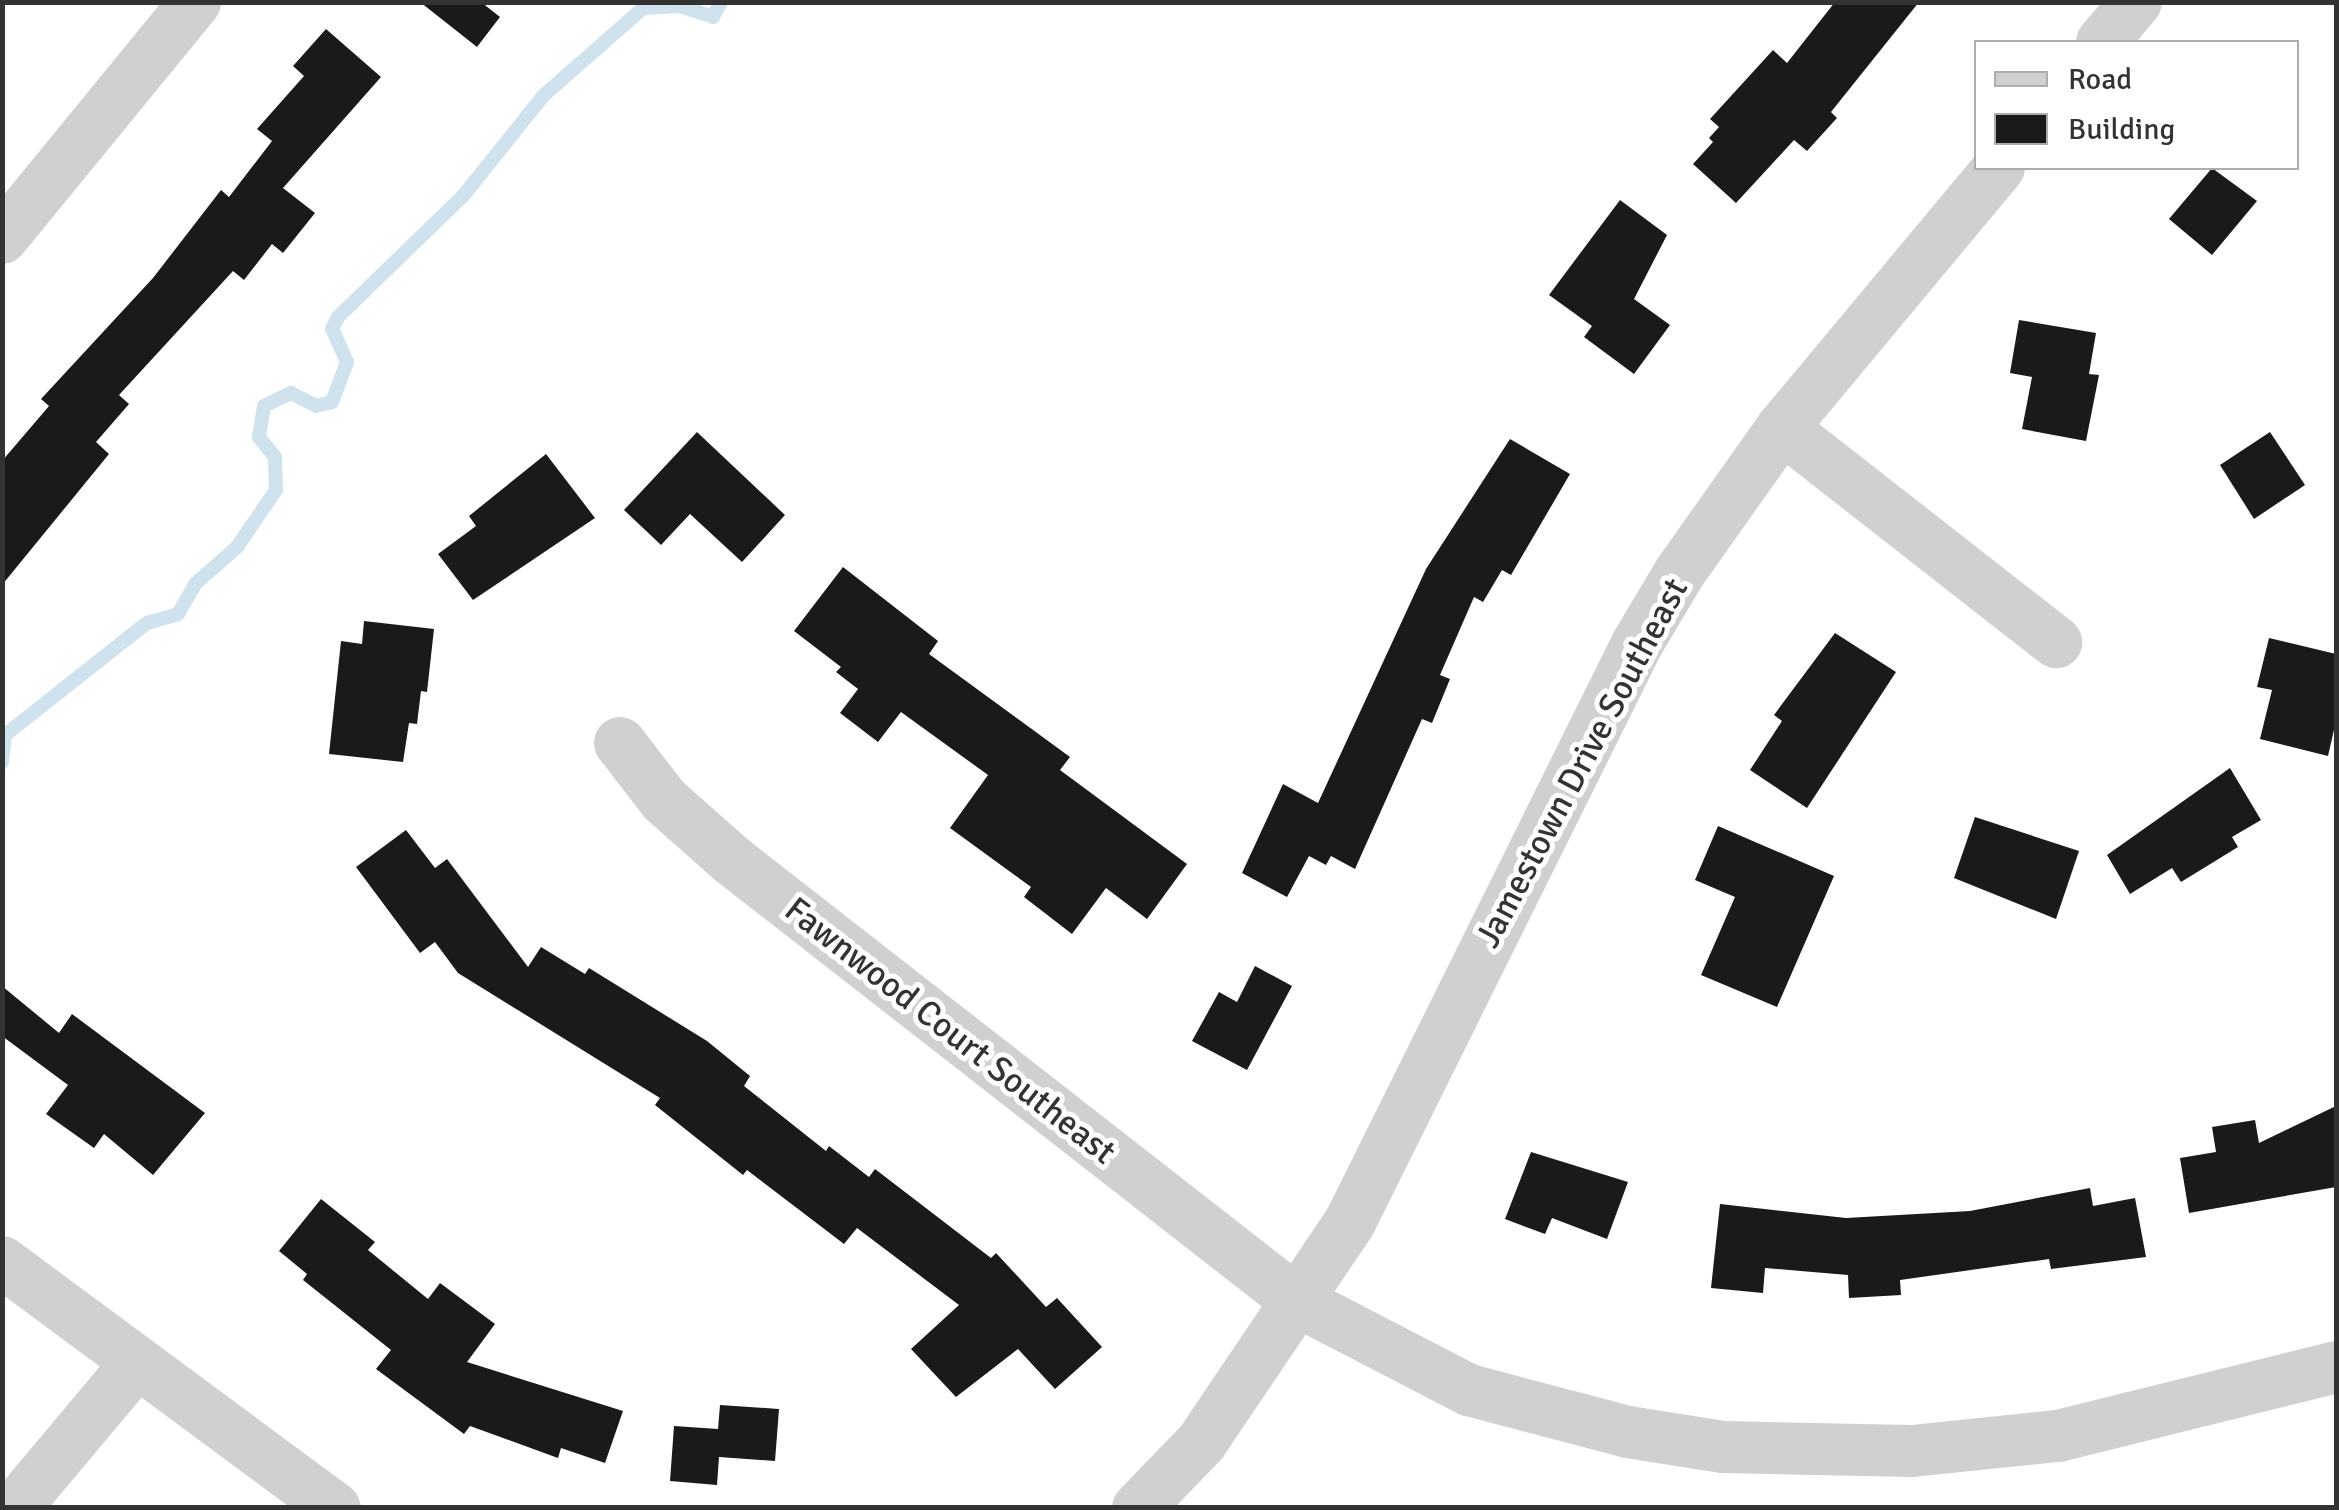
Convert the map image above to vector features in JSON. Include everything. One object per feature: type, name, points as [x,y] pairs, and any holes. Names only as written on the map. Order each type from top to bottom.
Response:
[{"type":"street","points":[[2,238],[195,2]]},
{"type":"street","points":[[2104,40],[2136,2]]},
{"type":"street","name":"Jamestown Drive Southeast","points":[[1138,1508],[1202,1443],[1350,1222],[1637,644],[1782,428],[1997,170]]},
{"type":"street","points":[[1782,428],[2056,642]]},
{"type":"street","name":"Fawnwood Court Southeast","points":[[620,743],[664,800],[733,861],[1296,1301],[1470,1390],[1628,1432],[1723,1448],[1912,1451],[2002,1444],[2126,1421],[2336,1368]]},
{"type":"street","points":[[2,1262],[135,1364],[335,1508]]},
{"type":"street","points":[[15,1508],[135,1364]]},
{"type":"building","points":[[420,2],[481,2],[500,17],[477,47]]},
{"type":"building","points":[[1835,2],[1919,2],[1831,112],[1837,118],[1807,151],[1794,140],[1736,203],[1693,164],[1713,142],[1709,138],[1719,127],[1710,119],[1773,50],[1787,63]]},
{"type":"building","points":[[326,29],[381,77],[283,188],[315,213],[283,253],[272,244],[244,280],[233,271],[119,395],[129,404],[96,442],[109,454],[2,585],[2,461],[49,406],[41,399],[153,278],[221,190],[229,197],[272,141],[257,129],[304,76],[293,66]]},
{"type":"building","points":[[2210,170],[2257,201],[2212,255],[2169,219]]},
{"type":"building","points":[[1620,200],[1667,235],[1634,299],[1670,325],[1634,374],[1584,337],[1592,326],[1549,295]]},
{"type":"building","points":[[2019,320],[2096,333],[2089,374],[2099,375],[2086,441],[2022,429],[2032,377],[2010,373]]},
{"type":"building","points":[[697,432],[785,515],[742,562],[690,514],[661,545],[624,510]]},
{"type":"building","points":[[2270,432],[2305,485],[2254,519],[2220,465]]},
{"type":"building","points":[[1510,439],[1570,474],[1511,575],[1502,570],[1483,602],[1474,597],[1440,675],[1450,679],[1432,723],[1422,719],[1355,869],[1331,856],[1326,865],[1309,856],[1287,897],[1242,873],[1283,784],[1318,803],[1426,569]]},
{"type":"building","points":[[546,454],[595,518],[473,600],[438,554],[476,526],[469,516]]},
{"type":"building","points":[[843,567],[938,641],[929,654],[1070,757],[1060,770],[1187,864],[1147,919],[1106,888],[1072,934],[1024,897],[1031,887],[950,828],[988,775],[901,712],[878,742],[840,713],[858,689],[836,672],[841,667],[794,631]]},
{"type":"building","points":[[364,621],[434,629],[427,692],[421,691],[417,724],[409,723],[403,762],[329,754],[341,641],[362,644]]},
{"type":"building","points":[[1835,633],[1896,672],[1807,808],[1750,770],[1782,721],[1774,715]]},
{"type":"building","points":[[2269,638],[2336,654],[2336,721],[2328,756],[2260,739],[2272,690],[2257,687]]},
{"type":"building","points":[[2230,768],[2261,820],[2232,837],[2238,847],[2181,882],[2172,868],[2130,894],[2107,855]]},
{"type":"building","points":[[1975,817],[2079,851],[2056,919],[1954,878]]},
{"type":"building","points":[[1718,826],[1834,876],[1777,1007],[1701,975],[1735,897],[1695,880]]},
{"type":"building","points":[[406,830],[435,868],[447,859],[528,967],[541,947],[585,974],[589,968],[707,1041],[750,1076],[744,1086],[826,1151],[829,1146],[869,1177],[875,1169],[991,1258],[996,1253],[1046,1307],[1057,1298],[1102,1347],[1055,1389],[1018,1349],[956,1397],[911,1349],[959,1305],[857,1228],[844,1244],[747,1170],[743,1175],[655,1105],[660,1098],[458,973],[435,942],[420,953],[356,867]]},
{"type":"building","points":[[1255,966],[1292,986],[1247,1070],[1192,1041],[1219,992],[1237,1002]]},
{"type":"building","points":[[2,986],[59,1033],[72,1014],[205,1113],[153,1175],[104,1134],[94,1148],[46,1114],[68,1085],[2,1036]]},
{"type":"building","points":[[2336,1106],[2336,1187],[2189,1213],[2180,1158],[2216,1152],[2212,1127],[2255,1120],[2259,1143]]},
{"type":"building","points":[[1531,1152],[1628,1182],[1607,1239],[1552,1218],[1545,1234],[1505,1219]]},
{"type":"building","points":[[2090,1188],[2093,1206],[2135,1198],[2146,1257],[2051,1269],[2049,1259],[1900,1280],[1901,1295],[1849,1298],[1848,1275],[1765,1268],[1763,1293],[1711,1288],[1720,1204],[1846,1218],[1970,1211]]},
{"type":"building","points":[[321,1199],[375,1242],[368,1250],[428,1299],[440,1283],[495,1324],[467,1362],[623,1411],[605,1463],[561,1448],[558,1458],[470,1426],[464,1434],[376,1369],[391,1350],[303,1280],[307,1274],[279,1251]]},
{"type":"building","points":[[720,1405],[779,1409],[775,1461],[719,1457],[717,1485],[670,1481],[674,1426],[718,1429]]},
{"type":"waterway","points":[[2,762],[5,735],[147,623],[178,614],[195,584],[237,547],[276,490],[275,457],[259,437],[264,406],[291,393],[316,406],[332,402],[347,362],[332,329],[338,317],[463,196],[543,96],[643,8],[680,6],[713,17],[721,2]]}]
